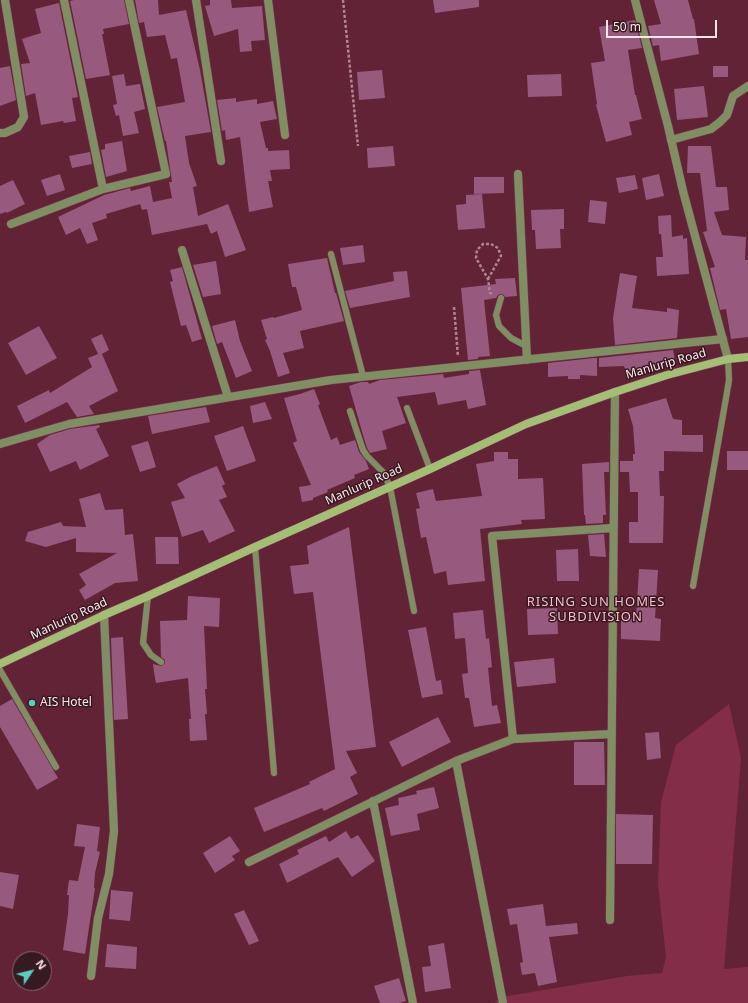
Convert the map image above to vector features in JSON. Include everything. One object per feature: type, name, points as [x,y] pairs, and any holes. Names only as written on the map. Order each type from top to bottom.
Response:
[{"type":"main road","name":"Manlurip Road","points":[[0,664],[104,614],[148,596],[526,424],[667,375],[728,359],[748,357]]},
{"type":"street","points":[[0,133],[5,133],[18,127],[24,117],[5,0]]},
{"type":"street","points":[[64,0],[103,189]]},
{"type":"street","points":[[11,224],[103,189],[166,174],[129,0]]},
{"type":"street","points":[[196,0],[220,161]]},
{"type":"street","points":[[268,0],[285,135]]},
{"type":"street","points":[[635,0],[671,140],[682,191],[728,359]]},
{"type":"street","points":[[671,140],[711,129],[727,115],[734,96],[748,86]]},
{"type":"street","points":[[518,174],[527,360]]},
{"type":"street","points":[[182,250],[228,397]]},
{"type":"street","points":[[0,444],[69,424],[290,386],[364,376],[401,374],[459,366],[723,339]]},
{"type":"street","points":[[610,920],[615,392]]},
{"type":"street","points":[[513,739],[492,536],[613,528]]},
{"type":"street","points":[[91,976],[98,918],[109,874],[114,832],[104,614]]},
{"type":"street","points":[[249,862],[456,761],[513,739],[611,734]]},
{"type":"street","points":[[456,761],[502,1003]]},
{"type":"street","points":[[372,801],[414,1003]]},
{"type":"lane","points":[[331,254],[364,376]]},
{"type":"lane","points":[[500,298],[496,315],[499,326],[511,338],[526,346]]},
{"type":"lane","points":[[693,586],[729,380],[728,359]]},
{"type":"lane","points":[[407,408],[430,469]]},
{"type":"lane","points":[[350,411],[363,450],[383,472],[390,487],[414,610]]},
{"type":"lane","points":[[255,547],[274,773]]},
{"type":"lane","points":[[148,596],[143,643],[151,655],[161,662]]},
{"type":"lane","points":[[0,670],[56,767]]},
{"type":"path","points":[[343,0],[358,146]]},
{"type":"path","points":[[488,280],[500,256],[498,248],[491,244],[483,244],[478,250],[476,258],[488,280],[490,292],[500,298]]},
{"type":"path","points":[[454,307],[459,366]]},
{"type":"shaded area","points":[[729,704],[741,758],[724,969],[748,967],[748,1003],[494,1003],[502,997],[627,976],[662,973],[666,957],[658,884],[661,802],[676,745]]},
{"type":"building","points":[[124,0],[129,24],[103,29],[104,34],[102,34],[110,75],[86,79],[70,1]]},
{"type":"building","points":[[135,0],[158,0],[159,15],[186,10],[200,70],[211,132],[185,136],[189,163],[197,186],[193,187],[198,216],[228,204],[246,250],[225,257],[217,231],[211,234],[207,224],[152,235],[147,209],[142,210],[140,204],[106,214],[107,218],[92,223],[98,240],[87,244],[80,228],[66,235],[58,217],[104,195],[130,188],[131,191],[150,186],[153,202],[172,198],[169,182],[172,182],[166,141],[157,107],[185,102],[177,58],[171,59],[165,35],[147,37],[144,22],[139,23]]},
{"type":"building","points":[[210,0],[231,0],[232,8],[262,6],[265,40],[251,41],[252,51],[240,52],[238,29],[214,36],[205,6],[210,5]]},
{"type":"building","points":[[433,0],[479,0],[479,7],[435,13]]},
{"type":"building","points":[[654,0],[688,0],[694,19],[699,54],[661,61],[659,45],[653,46],[648,26],[661,24]]},
{"type":"building","points":[[59,3],[78,97],[72,98],[76,121],[64,123],[63,121],[41,125],[35,93],[26,96],[21,64],[30,63],[22,39],[41,33],[35,9]]},
{"type":"building","points":[[635,20],[642,48],[628,50],[635,95],[642,119],[629,122],[632,135],[606,142],[596,105],[591,63],[605,61],[599,27]]},
{"type":"building","points":[[10,66],[16,100],[0,106],[0,68]]},
{"type":"building","points":[[713,66],[728,66],[728,77],[713,77]]},
{"type":"building","points":[[382,70],[385,98],[359,100],[357,72]]},
{"type":"building","points":[[124,74],[126,86],[140,84],[145,109],[134,112],[139,133],[123,136],[119,115],[116,116],[113,105],[117,104],[112,76]]},
{"type":"building","points":[[561,74],[562,96],[528,97],[527,75]]},
{"type":"building","points":[[704,86],[708,117],[677,120],[674,89]]},
{"type":"building","points":[[236,98],[236,102],[257,99],[257,104],[273,101],[277,119],[260,122],[266,148],[268,148],[268,151],[289,150],[290,169],[270,170],[272,181],[268,181],[273,207],[249,212],[240,137],[226,140],[225,130],[222,131],[217,100]]},
{"type":"building","points":[[122,141],[127,171],[106,177],[101,150],[105,149],[105,144]]},
{"type":"building","points":[[393,146],[395,166],[368,168],[367,148]]},
{"type":"building","points":[[688,146],[711,146],[716,187],[727,187],[729,210],[714,212],[722,235],[746,237],[745,260],[748,260],[748,337],[731,339],[726,309],[720,310],[710,268],[715,267],[703,232],[707,231],[700,173],[687,173]]},
{"type":"building","points":[[90,152],[92,164],[72,168],[69,156]]},
{"type":"building","points":[[60,174],[65,190],[47,196],[41,180]]},
{"type":"building","points":[[659,174],[664,196],[646,200],[642,178]]},
{"type":"building","points":[[635,175],[638,189],[619,193],[616,178]]},
{"type":"building","points":[[474,177],[504,177],[504,193],[474,194]]},
{"type":"building","points":[[13,180],[25,204],[7,213],[0,214],[0,186]]},
{"type":"building","points":[[482,194],[485,228],[458,230],[456,205],[466,204],[466,195]]},
{"type":"building","points":[[590,200],[607,202],[605,224],[588,222]]},
{"type":"building","points":[[564,209],[564,229],[560,229],[561,248],[536,249],[535,230],[532,230],[531,210]]},
{"type":"building","points":[[671,215],[672,237],[683,235],[683,239],[687,238],[689,274],[657,276],[656,257],[663,257],[658,216]]},
{"type":"building","points":[[363,245],[365,262],[343,265],[340,248]]},
{"type":"building","points":[[327,258],[335,293],[344,321],[300,331],[304,348],[283,353],[290,373],[278,377],[265,340],[267,339],[261,320],[302,310],[296,287],[292,287],[288,264]]},
{"type":"building","points":[[216,261],[221,294],[203,297],[193,265]]},
{"type":"building","points":[[182,267],[202,339],[192,342],[186,325],[181,326],[170,282],[173,281],[170,270]]},
{"type":"building","points":[[407,271],[410,297],[350,308],[345,291],[394,281],[393,272]]},
{"type":"building","points":[[620,273],[637,276],[632,308],[667,312],[667,308],[679,310],[677,338],[615,345],[613,318]]},
{"type":"building","points":[[515,278],[517,296],[505,297],[504,295],[500,294],[496,298],[484,300],[490,356],[468,360],[461,288],[496,284],[495,279]]},
{"type":"building","points":[[235,320],[240,341],[252,371],[236,378],[222,342],[217,344],[212,326]]},
{"type":"building","points":[[39,326],[57,358],[26,375],[8,343]]},
{"type":"building","points":[[102,334],[109,350],[102,354],[118,391],[89,406],[94,414],[77,417],[67,402],[25,423],[17,406],[49,390],[50,393],[92,367],[88,358],[98,354],[91,339]]},
{"type":"building","points":[[673,350],[675,361],[656,364],[657,365],[626,372],[624,366],[599,367],[599,358]]},
{"type":"building","points":[[597,358],[597,376],[580,375],[580,379],[568,379],[568,376],[548,377],[548,363]]},
{"type":"building","points":[[480,370],[486,405],[468,409],[466,400],[438,405],[435,392],[397,397],[406,423],[382,431],[387,449],[370,453],[367,448],[349,386],[361,382],[368,382],[369,384],[380,380],[443,374],[444,378],[469,374],[469,371]]},
{"type":"building","points":[[314,389],[320,404],[318,405],[331,440],[337,437],[340,445],[355,440],[359,452],[366,461],[369,469],[354,475],[355,478],[327,490],[328,492],[313,498],[313,500],[302,502],[299,487],[311,485],[293,443],[297,441],[284,398]]},
{"type":"building","points":[[666,398],[673,419],[682,420],[682,435],[703,435],[703,452],[664,451],[664,471],[659,471],[660,496],[664,496],[663,543],[629,543],[629,522],[638,522],[638,492],[630,492],[629,472],[620,472],[620,461],[633,461],[633,454],[635,454],[633,426],[628,409]]},
{"type":"building","points":[[265,402],[272,419],[253,423],[250,406]]},
{"type":"building","points":[[206,407],[210,422],[152,434],[148,416]]},
{"type":"building","points":[[99,425],[100,427],[96,429],[109,456],[80,470],[76,461],[50,472],[37,444],[50,435],[70,429]]},
{"type":"building","points":[[243,426],[256,461],[227,471],[214,436]]},
{"type":"building","points":[[148,441],[156,467],[140,472],[131,446]]},
{"type":"building","points":[[727,451],[748,451],[748,470],[727,470]]},
{"type":"building","points":[[494,452],[508,452],[508,459],[518,459],[518,479],[543,478],[545,519],[521,520],[522,524],[480,529],[485,581],[448,585],[446,571],[434,574],[426,537],[421,538],[416,509],[420,508],[416,493],[433,489],[436,501],[482,496],[476,464],[494,461]]},
{"type":"building","points":[[609,462],[609,472],[604,472],[606,515],[603,515],[603,523],[586,524],[584,515],[582,464]]},
{"type":"building","points":[[217,466],[225,484],[222,486],[227,497],[219,500],[235,531],[209,543],[203,530],[182,537],[171,502],[185,498],[177,484]]},
{"type":"building","points":[[100,493],[105,510],[123,509],[125,535],[133,534],[138,581],[115,583],[85,600],[79,590],[86,585],[79,574],[117,553],[76,552],[76,538],[46,547],[25,541],[28,532],[61,522],[63,526],[86,527],[79,499]]},
{"type":"building","points":[[349,527],[376,747],[346,751],[357,773],[350,777],[358,794],[324,811],[322,808],[264,832],[254,808],[310,784],[309,782],[335,769],[313,592],[294,594],[290,566],[309,564],[307,546]]},
{"type":"building","points":[[604,534],[606,557],[590,556],[588,535]]},
{"type":"building","points":[[155,537],[178,537],[179,564],[156,564]]},
{"type":"building","points":[[578,549],[579,581],[557,581],[556,550]]},
{"type":"building","points":[[639,569],[658,570],[655,618],[661,619],[660,641],[621,639],[621,617],[636,618]]},
{"type":"building","points":[[188,596],[220,598],[219,627],[204,626],[207,689],[205,689],[207,714],[205,714],[207,740],[190,741],[189,719],[191,719],[188,678],[156,683],[154,672],[153,664],[161,666],[165,663],[165,660],[161,657],[160,621],[187,620]]},
{"type":"building","points":[[557,608],[558,634],[528,635],[527,609]]},
{"type":"building","points":[[483,610],[486,639],[489,638],[492,667],[488,668],[492,706],[497,705],[501,723],[474,727],[469,698],[465,698],[462,674],[468,673],[465,638],[455,639],[453,613]]},
{"type":"building","points":[[426,627],[436,681],[441,680],[443,694],[422,698],[408,630]]},
{"type":"building","points":[[123,637],[128,719],[114,720],[111,638]]},
{"type":"building","points":[[554,658],[556,683],[517,687],[514,662]]},
{"type":"building","points":[[12,699],[58,778],[37,790],[0,727],[0,706]]},
{"type":"building","points":[[438,717],[451,742],[402,767],[389,742]]},
{"type":"building","points":[[659,732],[661,758],[647,760],[645,733]]},
{"type":"building","points":[[574,742],[604,742],[605,785],[574,785]]},
{"type":"building","points":[[434,787],[439,808],[417,814],[420,830],[391,836],[385,808],[399,805],[398,798],[417,794],[416,791]]},
{"type":"building","points":[[616,814],[653,815],[652,864],[616,864]]},
{"type":"building","points":[[77,824],[100,827],[97,851],[100,852],[95,873],[95,888],[85,954],[63,950],[68,914],[69,895],[67,895],[69,880],[78,881],[85,847],[74,846]]},
{"type":"building","points":[[346,831],[351,839],[358,835],[375,861],[352,877],[338,857],[287,883],[279,864],[299,854],[297,850],[326,836],[329,842]]},
{"type":"building","points":[[230,836],[240,851],[232,856],[235,860],[215,873],[203,853]]},
{"type":"building","points":[[0,872],[19,875],[13,909],[0,906]]},
{"type":"building","points":[[111,890],[133,892],[130,921],[109,919]]},
{"type":"building","points":[[543,904],[546,926],[577,923],[578,934],[549,937],[557,982],[538,986],[535,973],[522,975],[520,963],[523,962],[517,924],[510,925],[507,909]]},
{"type":"building","points":[[244,910],[259,941],[249,945],[234,914]]},
{"type":"building","points":[[444,943],[451,988],[425,992],[422,967],[431,966],[428,946]]},
{"type":"building","points":[[107,944],[137,947],[136,969],[105,967]]},
{"type":"building","points":[[399,978],[406,1001],[399,1003],[380,1003],[374,986]]},
{"type":"place","name":"AIS Hotel","points":[[32,703]]},
{"type":"district","name":"RISING SUN HOMES SUBDIVISION","points":[[596,610]]}]
